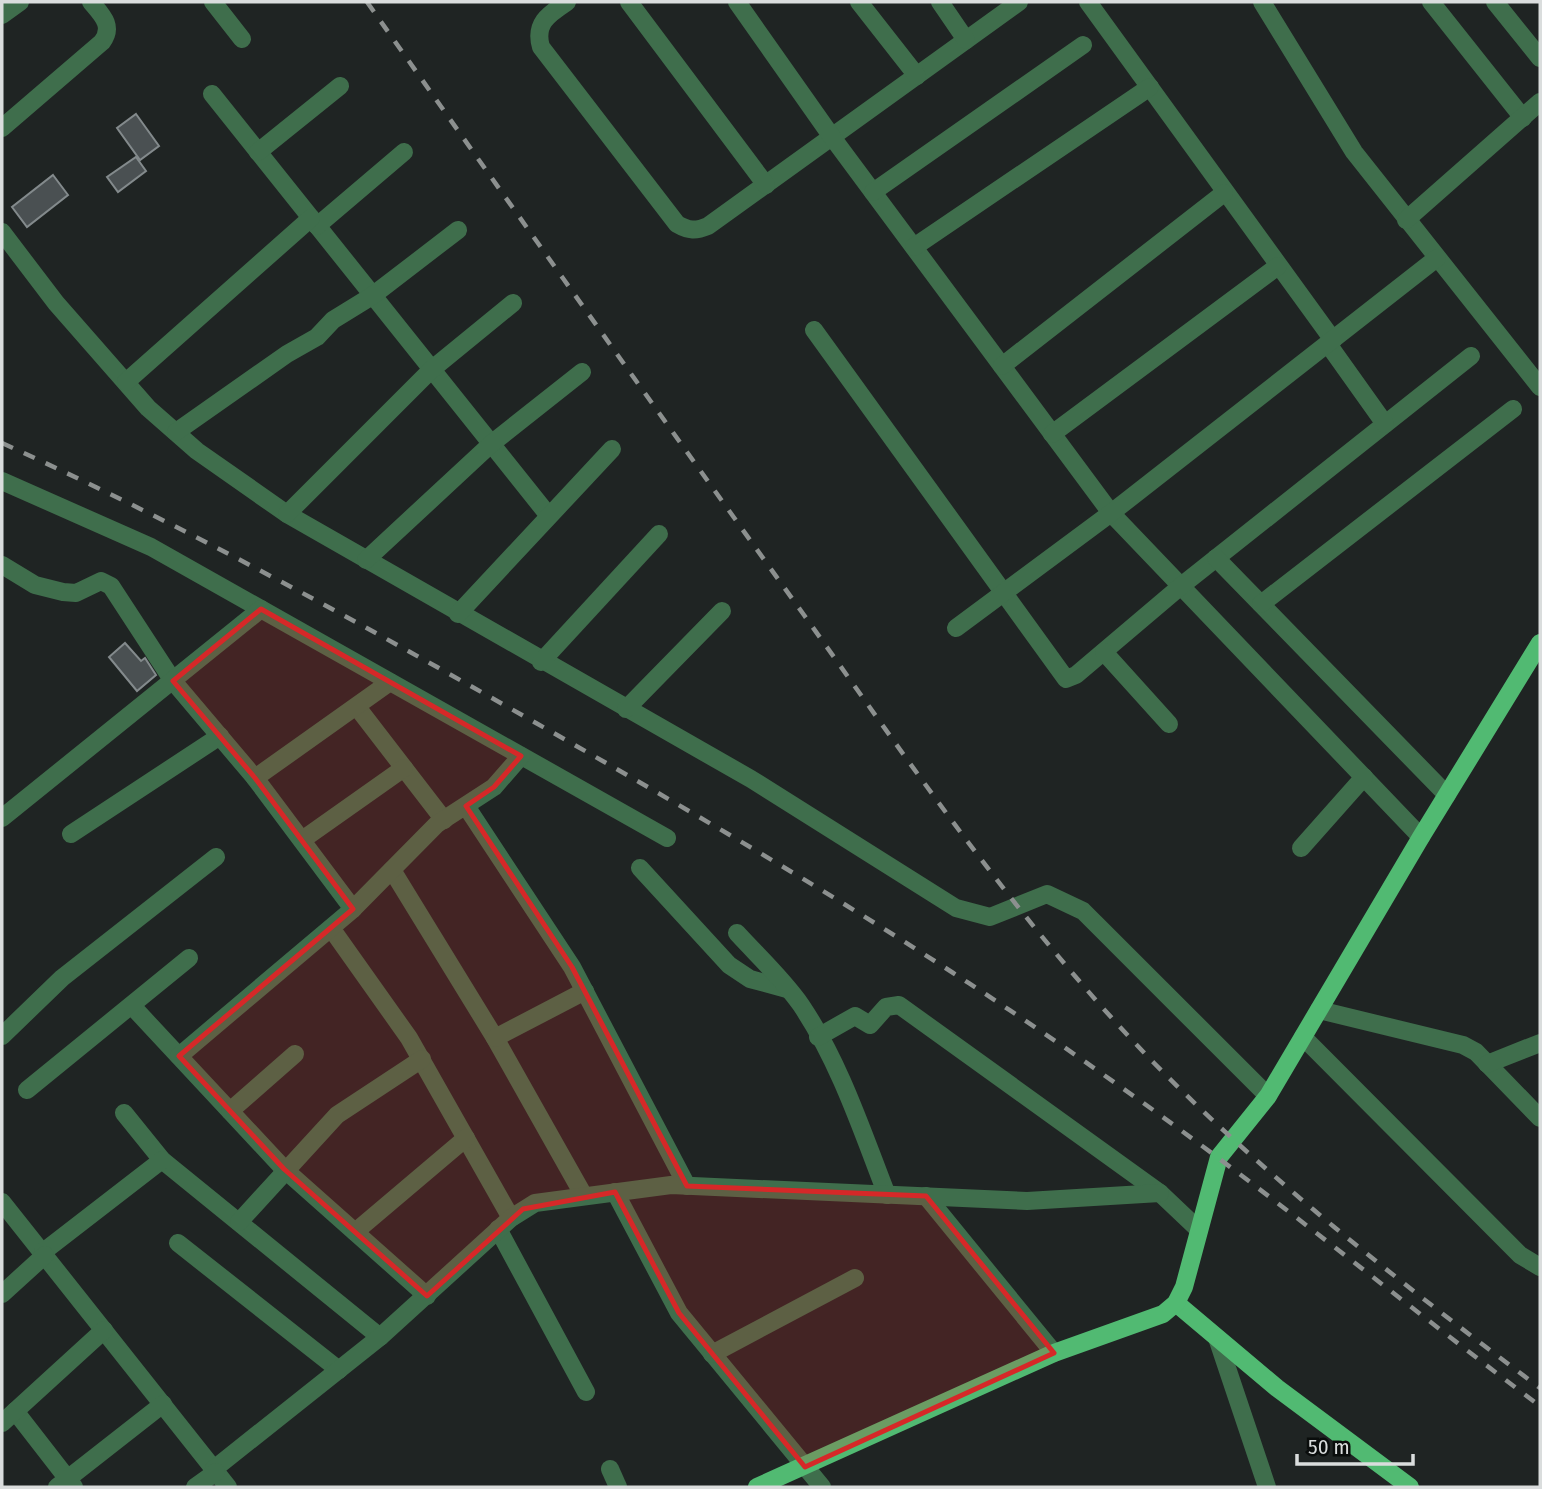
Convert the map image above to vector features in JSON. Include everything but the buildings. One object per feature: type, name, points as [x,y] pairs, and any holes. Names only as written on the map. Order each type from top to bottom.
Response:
[{"type":"main road","points":[[757,1487],[1054,1353],[1163,1314],[1176,1303],[1184,1287],[1219,1157],[1268,1096],[1421,837],[1540,643]]},
{"type":"main road","points":[[1176,1303],[1278,1388],[1410,1487]]},
{"type":"street","points":[[2,15],[20,2]]},
{"type":"street","points":[[2,128],[102,43],[108,29],[106,20],[91,2]]},
{"type":"street","points":[[213,2],[242,39]]},
{"type":"street","points":[[567,2],[541,24],[538,36],[541,47],[677,223],[687,230],[708,226],[1019,2]]},
{"type":"street","points":[[629,2],[766,184]]},
{"type":"street","points":[[737,2],[832,137],[1111,513],[1421,837]]},
{"type":"street","points":[[859,2],[917,76]]},
{"type":"street","points":[[940,2],[966,40]]},
{"type":"street","points":[[1088,2],[1278,266],[1385,424]]},
{"type":"street","points":[[1262,2],[1354,152],[1540,387]]},
{"type":"street","points":[[1431,2],[1523,118]]},
{"type":"street","points":[[1495,2],[1540,58]]},
{"type":"street","points":[[873,192],[1083,45]]},
{"type":"street","points":[[258,152],[340,86]]},
{"type":"street","points":[[914,247],[1150,86]]},
{"type":"street","points":[[212,94],[549,516]]},
{"type":"street","points":[[1406,220],[1540,102]]},
{"type":"street","points":[[126,382],[314,222],[404,152]]},
{"type":"street","points":[[1002,366],[1224,193]]},
{"type":"street","points":[[176,432],[286,354],[317,337],[333,320],[372,296],[458,230]]},
{"type":"street","points":[[2,232],[57,303],[148,408],[197,451],[287,514],[541,662],[751,779],[956,908],[990,917],[1047,894],[1083,911],[1268,1096]]},
{"type":"street","points":[[956,628],[1111,513],[1437,258]]},
{"type":"street","points":[[1052,434],[1278,266]]},
{"type":"street","points":[[287,514],[431,370],[513,303]]},
{"type":"street","points":[[814,330],[1061,676],[1072,678],[1181,586],[1471,356]]},
{"type":"street","points":[[366,560],[491,444],[582,372]]},
{"type":"street","points":[[1261,604],[1513,409]]},
{"type":"street","points":[[458,614],[612,449]]},
{"type":"street","points":[[2,481],[150,547],[667,838]]},
{"type":"street","points":[[541,662],[659,534]]},
{"type":"street","points":[[1216,558],[1447,794]]},
{"type":"street","points":[[2,565],[35,585],[63,592],[76,593],[94,582],[107,582],[173,681],[255,778],[353,909]]},
{"type":"street","points":[[2,818],[261,609]]},
{"type":"street","points":[[626,709],[722,611]]},
{"type":"street","points":[[1104,652],[1169,724]]},
{"type":"street","points":[[255,778],[390,682]]},
{"type":"street","points":[[357,707],[444,820]]},
{"type":"street","points":[[71,834],[220,736]]},
{"type":"street","points":[[178,1056],[353,909],[444,820],[494,787],[521,756]]},
{"type":"street","points":[[302,840],[404,768]]},
{"type":"street","points":[[1301,848],[1364,777]]},
{"type":"street","points":[[466,806],[585,991],[687,1186]]},
{"type":"street","points":[[2,1036],[62,978],[216,857]]},
{"type":"street","points":[[640,868],[729,965],[750,979],[787,989]]},
{"type":"street","points":[[392,870],[495,1038],[584,1196]]},
{"type":"street","points":[[331,928],[422,1059],[466,1138],[504,1224],[586,1392]]},
{"type":"street","points":[[737,933],[803,1009],[849,1095],[887,1195]]},
{"type":"street","points":[[27,1090],[133,1007],[189,958]]},
{"type":"street","points":[[495,1038],[585,991]]},
{"type":"street","points":[[818,1037],[855,1016],[870,1025],[886,1007],[900,1005],[1160,1193],[1199,1230]]},
{"type":"street","points":[[133,1007],[284,1169],[427,1296]]},
{"type":"street","points":[[1318,1010],[1448,1040],[1476,1052],[1540,1118]]},
{"type":"street","points":[[1303,1037],[1520,1255],[1540,1267]]},
{"type":"street","points":[[1487,1064],[1540,1043]]},
{"type":"street","points":[[230,1111],[295,1054]]},
{"type":"street","points":[[239,1222],[284,1169],[337,1115],[422,1059]]},
{"type":"street","points":[[124,1113],[162,1160],[380,1337]]},
{"type":"street","points":[[355,1232],[466,1138]]},
{"type":"street","points":[[2,1294],[44,1253],[162,1160]]},
{"type":"street","points":[[195,1487],[380,1337],[504,1224],[535,1203],[687,1186],[1039,1201],[1160,1193]]},
{"type":"street","points":[[615,1192],[668,1296],[712,1354],[822,1487]]},
{"type":"street","points":[[926,1196],[1054,1353]]},
{"type":"street","points":[[2,1202],[228,1487]]},
{"type":"street","points":[[178,1243],[339,1370]]},
{"type":"street","points":[[712,1354],[855,1278]]},
{"type":"street","points":[[104,1330],[8,1417],[66,1485],[163,1404]]},
{"type":"street","points":[[1217,1338],[1267,1487]]},
{"type":"street","points":[[610,1469],[618,1487]]},
{"type":"highlighted area","points":[[261,609],[521,756],[494,787],[466,806],[572,967],[687,1186],[926,1196],[1054,1353],[805,1467],[679,1313],[615,1192],[523,1209],[427,1296],[284,1169],[179,1056],[353,909],[255,778],[173,681]]},
{"type":"railway","points":[[367,2],[928,789],[1059,957],[1154,1063],[1245,1150],[1341,1233],[1540,1388]]},
{"type":"railway","points":[[2,443],[206,542],[405,649],[832,896],[977,988],[1172,1124],[1540,1406]]}]
